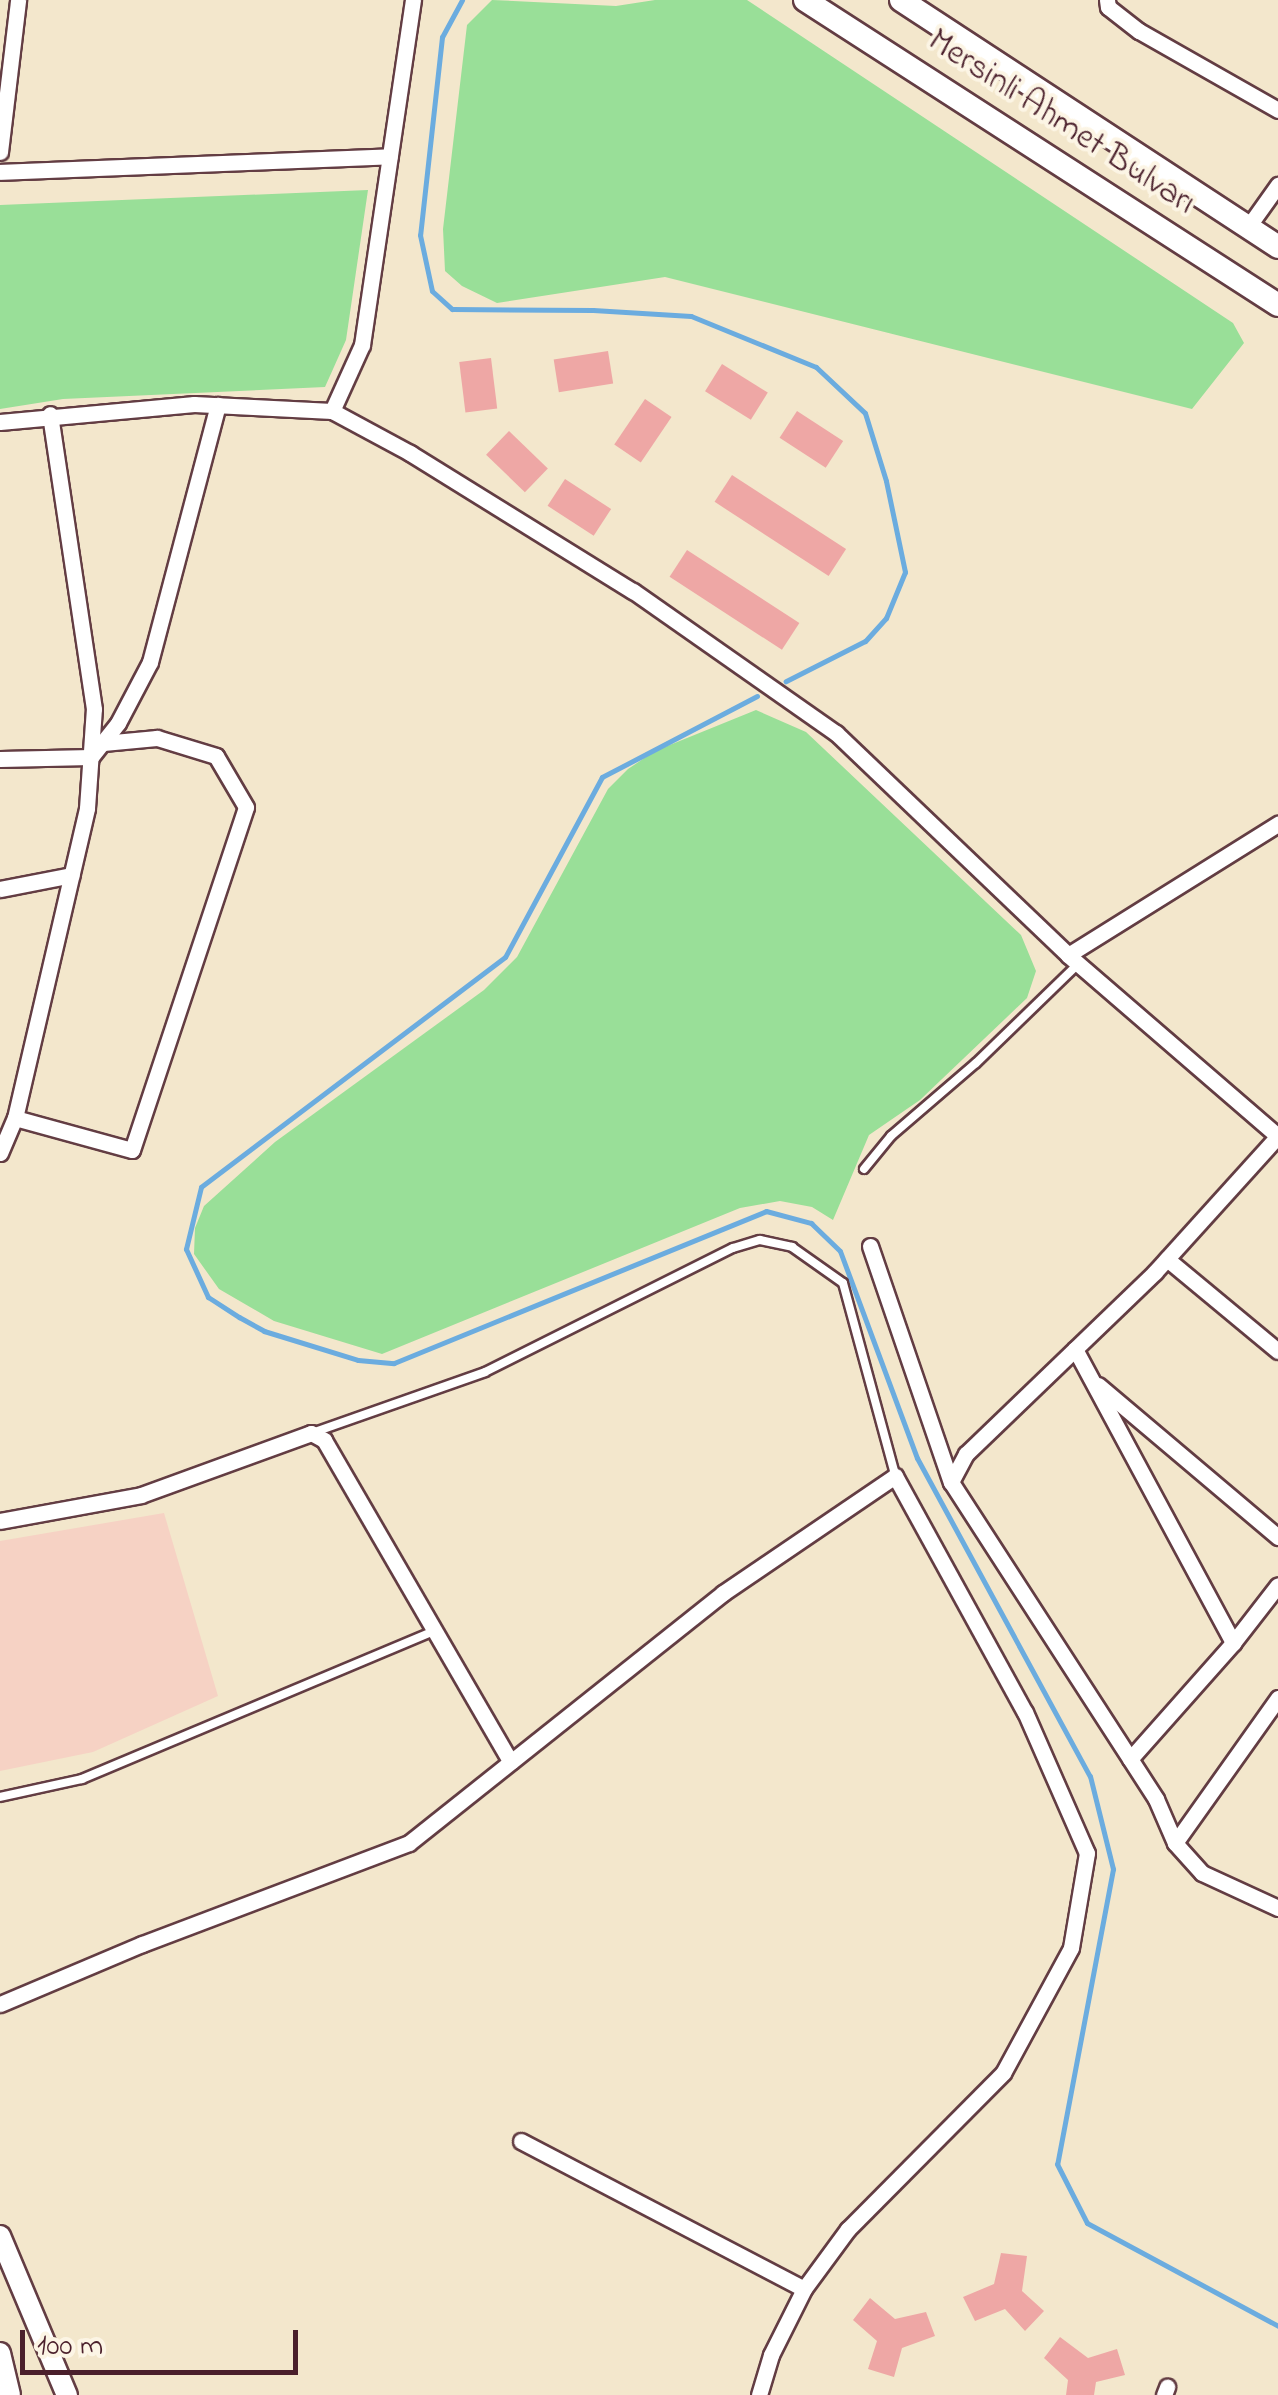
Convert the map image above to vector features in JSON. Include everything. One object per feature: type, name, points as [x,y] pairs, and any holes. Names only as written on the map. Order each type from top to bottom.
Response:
[{"type":"main road","name":"Mersinli Ahmet Bulvarı","points":[[805,0],[1278,305]]},
{"type":"main road","name":"Mersinli Ahmet Bulvarı","points":[[900,0],[1278,247]]},
{"type":"street","points":[[0,152],[18,0]]},
{"type":"street","points":[[332,411],[362,345],[413,0]]},
{"type":"street","points":[[1106,0],[1108,7],[1139,31],[1278,110]]},
{"type":"street","points":[[0,172],[390,156]]},
{"type":"street","points":[[1248,227],[1278,186]]},
{"type":"street","points":[[95,748],[118,723],[150,662],[218,405]]},
{"type":"street","points":[[0,422],[50,414],[218,405],[332,411],[410,453],[632,591],[836,734],[1073,960],[1278,1136],[1167,1259],[966,1454],[951,1482]]},
{"type":"street","points":[[0,1153],[15,1118],[72,876],[95,748],[94,709],[50,414]]},
{"type":"street","points":[[0,758],[157,738],[216,756],[246,807],[132,1150],[15,1118]]},
{"type":"street","points":[[1073,960],[1278,824]]},
{"type":"street","points":[[0,889],[72,876]]},
{"type":"street","points":[[870,1246],[951,1482],[1156,1799],[1175,1843],[1202,1873],[1278,1908]]},
{"type":"street","points":[[1167,1259],[1278,1351]]},
{"type":"street","points":[[1075,1348],[1234,1643]]},
{"type":"street","points":[[1091,1378],[1278,1538]]},
{"type":"street","points":[[0,1522],[141,1495],[310,1433],[324,1440],[512,1762]]},
{"type":"street","points":[[0,2004],[142,1944],[409,1843],[723,1593],[896,1476],[1025,1712],[1087,1854],[1071,1948],[1003,2073],[848,2229],[804,2289],[771,2355],[759,2395]]},
{"type":"street","points":[[1130,1759],[1234,1643],[1278,1585]]},
{"type":"street","points":[[1175,1843],[1278,1698]]},
{"type":"street","points":[[522,2141],[804,2289]]},
{"type":"street","points":[[0,2236],[68,2395]]},
{"type":"street","points":[[0,2353],[10,2395]]},
{"type":"lane","points":[[864,1169],[891,1136],[976,1062],[1073,960]]},
{"type":"lane","points":[[310,1433],[485,1372],[733,1248],[760,1240],[792,1247],[819,1262],[844,1283],[896,1476]]},
{"type":"lane","points":[[0,1797],[82,1778],[436,1630]]},
{"type":"shaded area","points":[[164,1513],[218,1696],[93,1752],[0,1771],[0,1541]]},
{"type":"green space","points":[[492,0],[616,6],[655,0],[747,0],[1233,323],[1244,343],[1192,409],[665,277],[497,303],[462,286],[445,271],[443,229],[467,25]]},
{"type":"green space","points":[[368,190],[346,340],[325,387],[63,399],[0,409],[0,205]]},
{"type":"green space","points":[[756,710],[806,732],[1021,935],[1036,971],[1027,998],[920,1100],[869,1135],[833,1220],[812,1207],[780,1201],[740,1208],[382,1354],[274,1321],[219,1289],[194,1254],[195,1228],[204,1206],[275,1142],[484,990],[517,957],[608,789],[628,769],[655,751]]},
{"type":"building","points":[[608,351],[613,384],[559,392],[554,360]]},
{"type":"building","points":[[491,358],[497,409],[465,413],[459,362]]},
{"type":"building","points":[[722,364],[768,393],[751,420],[705,391]]},
{"type":"building","points":[[645,399],[672,417],[641,462],[614,445]]},
{"type":"building","points":[[797,411],[843,441],[826,468],[780,438]]},
{"type":"building","points":[[509,431],[548,469],[525,492],[486,455]]},
{"type":"building","points":[[732,475],[846,549],[829,576],[715,502]]},
{"type":"building","points":[[565,479],[611,509],[594,536],[548,506]]},
{"type":"building","points":[[687,550],[799,623],[782,650],[670,577]]},
{"type":"building","points":[[1001,2253],[1027,2256],[1022,2291],[1044,2311],[1025,2331],[1005,2309],[975,2321],[963,2297],[994,2284]]},
{"type":"building","points":[[870,2298],[895,2319],[926,2312],[935,2336],[902,2348],[894,2377],[868,2369],[877,2341],[853,2320]]},
{"type":"building","points":[[1060,2337],[1088,2358],[1117,2349],[1125,2375],[1096,2382],[1094,2395],[1066,2395],[1068,2380],[1044,2358]]},
{"type":"waterway","points":[[462,0],[442,37],[420,235],[432,291],[452,309],[593,310],[691,316],[816,367],[865,413],[886,481],[905,572],[886,618],[865,641],[786,681]]},
{"type":"waterway","points":[[757,696],[602,777],[505,957],[201,1187],[186,1249],[208,1297],[264,1331],[358,1360],[394,1363],[766,1211],[811,1223],[840,1251],[917,1458],[1090,1776],[1113,1869],[1057,2164],[1087,2223],[1278,2326]]}]
